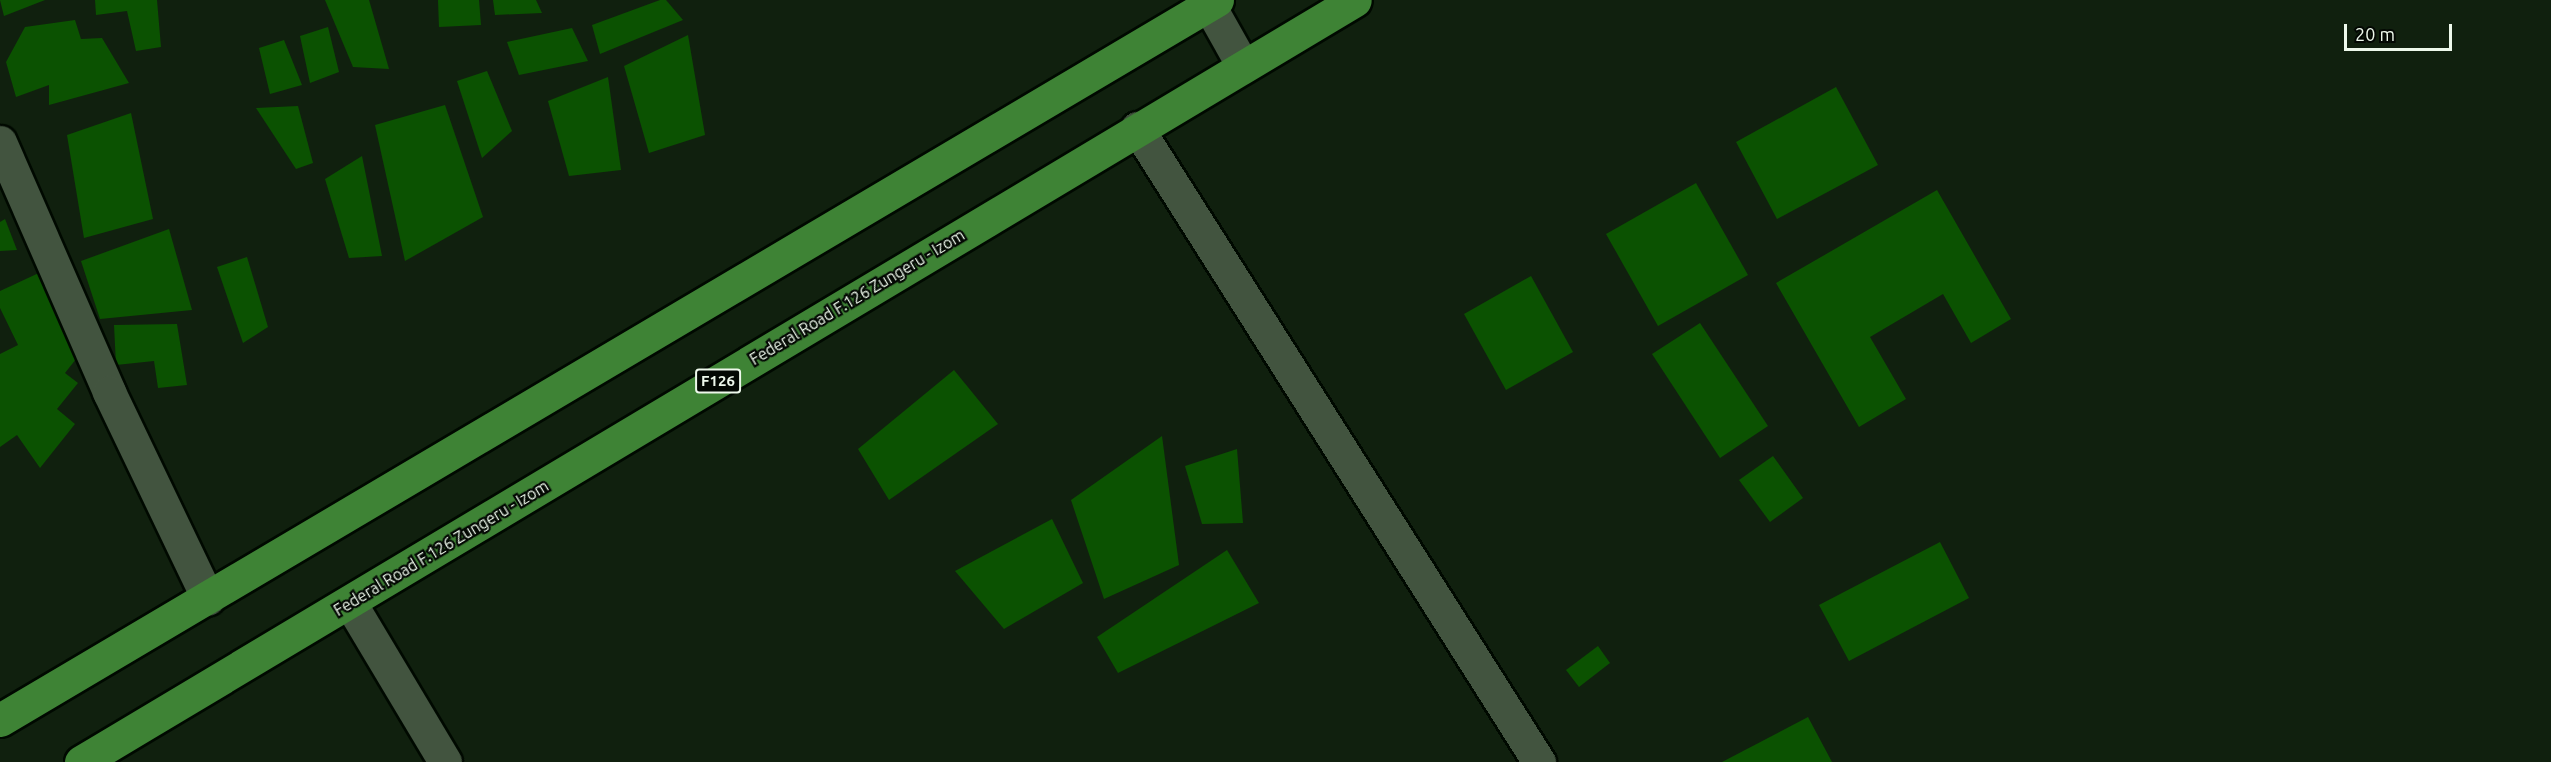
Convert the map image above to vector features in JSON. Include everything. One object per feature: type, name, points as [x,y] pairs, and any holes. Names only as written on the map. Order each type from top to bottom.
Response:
[{"type":"main road","name":"Federal Road F.126 Zungeru - Izom","points":[[81,762],[350,603],[1137,128],[1355,0]]},
{"type":"main road","points":[[0,720],[1210,2]]},
{"type":"street","points":[[1210,2],[1243,66]]},
{"type":"street","points":[[1137,128],[1539,762]]},
{"type":"street","points":[[0,142],[109,392],[208,598]]},
{"type":"street","points":[[350,603],[445,762]]},
{"type":"building","points":[[0,0],[45,0],[4,16]]},
{"type":"building","points":[[95,0],[157,0],[161,47],[136,51],[127,11],[96,15]]},
{"type":"building","points":[[325,0],[369,0],[389,69],[353,67]]},
{"type":"building","points":[[438,0],[479,0],[481,25],[439,27]]},
{"type":"building","points":[[493,0],[536,0],[542,13],[495,15]]},
{"type":"building","points":[[660,0],[666,0],[683,20],[600,54],[592,25]]},
{"type":"building","points":[[75,20],[81,39],[102,38],[129,83],[49,105],[49,85],[16,97],[6,62],[25,27]]},
{"type":"building","points":[[328,27],[339,72],[310,83],[300,36]]},
{"type":"building","points":[[572,28],[588,61],[519,75],[507,42]]},
{"type":"building","points":[[688,35],[705,135],[649,153],[624,66]]},
{"type":"building","points":[[284,40],[302,85],[270,94],[259,48]]},
{"type":"building","points":[[487,71],[512,131],[482,158],[457,81]]},
{"type":"building","points":[[608,77],[621,170],[569,176],[548,101]]},
{"type":"building","points":[[1836,87],[1878,165],[1777,219],[1736,142]]},
{"type":"building","points":[[445,105],[483,217],[405,261],[375,125]]},
{"type":"building","points":[[298,106],[313,163],[296,169],[256,108]]},
{"type":"building","points":[[131,113],[153,219],[84,238],[67,135]]},
{"type":"building","points":[[362,156],[382,256],[349,258],[325,179]]},
{"type":"building","points":[[1696,183],[1748,275],[1658,326],[1606,234]]},
{"type":"building","points":[[1937,190],[2011,319],[1971,343],[1943,294],[1870,337],[1906,399],[1859,427],[1776,283]]},
{"type":"building","points":[[5,219],[17,250],[0,251],[0,222]]},
{"type":"building","points":[[169,229],[192,310],[100,319],[81,261]]},
{"type":"building","points":[[247,257],[268,327],[243,343],[217,267]]},
{"type":"building","points":[[41,272],[80,354],[65,373],[78,383],[57,409],[75,424],[40,468],[17,435],[0,447],[0,354],[18,345],[0,308],[0,291]]},
{"type":"building","points":[[1531,276],[1573,352],[1506,390],[1464,314]]},
{"type":"building","points":[[1700,323],[1768,426],[1720,458],[1652,354]]},
{"type":"building","points":[[177,324],[187,385],[158,388],[154,361],[116,365],[114,325]]},
{"type":"building","points":[[954,370],[998,424],[889,500],[858,449]]},
{"type":"building","points":[[1162,436],[1179,565],[1104,599],[1071,500]]},
{"type":"building","points":[[1237,449],[1243,523],[1202,524],[1185,466]]},
{"type":"building","points":[[1773,456],[1803,498],[1770,522],[1739,480]]},
{"type":"building","points":[[1052,519],[1083,583],[1004,629],[955,571]]},
{"type":"building","points":[[1940,542],[1969,598],[1849,661],[1819,605]]},
{"type":"building","points":[[1227,550],[1259,603],[1118,673],[1097,637]]},
{"type":"building","points":[[1598,646],[1610,663],[1579,687],[1566,670]]},
{"type":"building","points":[[1808,717],[1832,762],[1722,762]]}]
